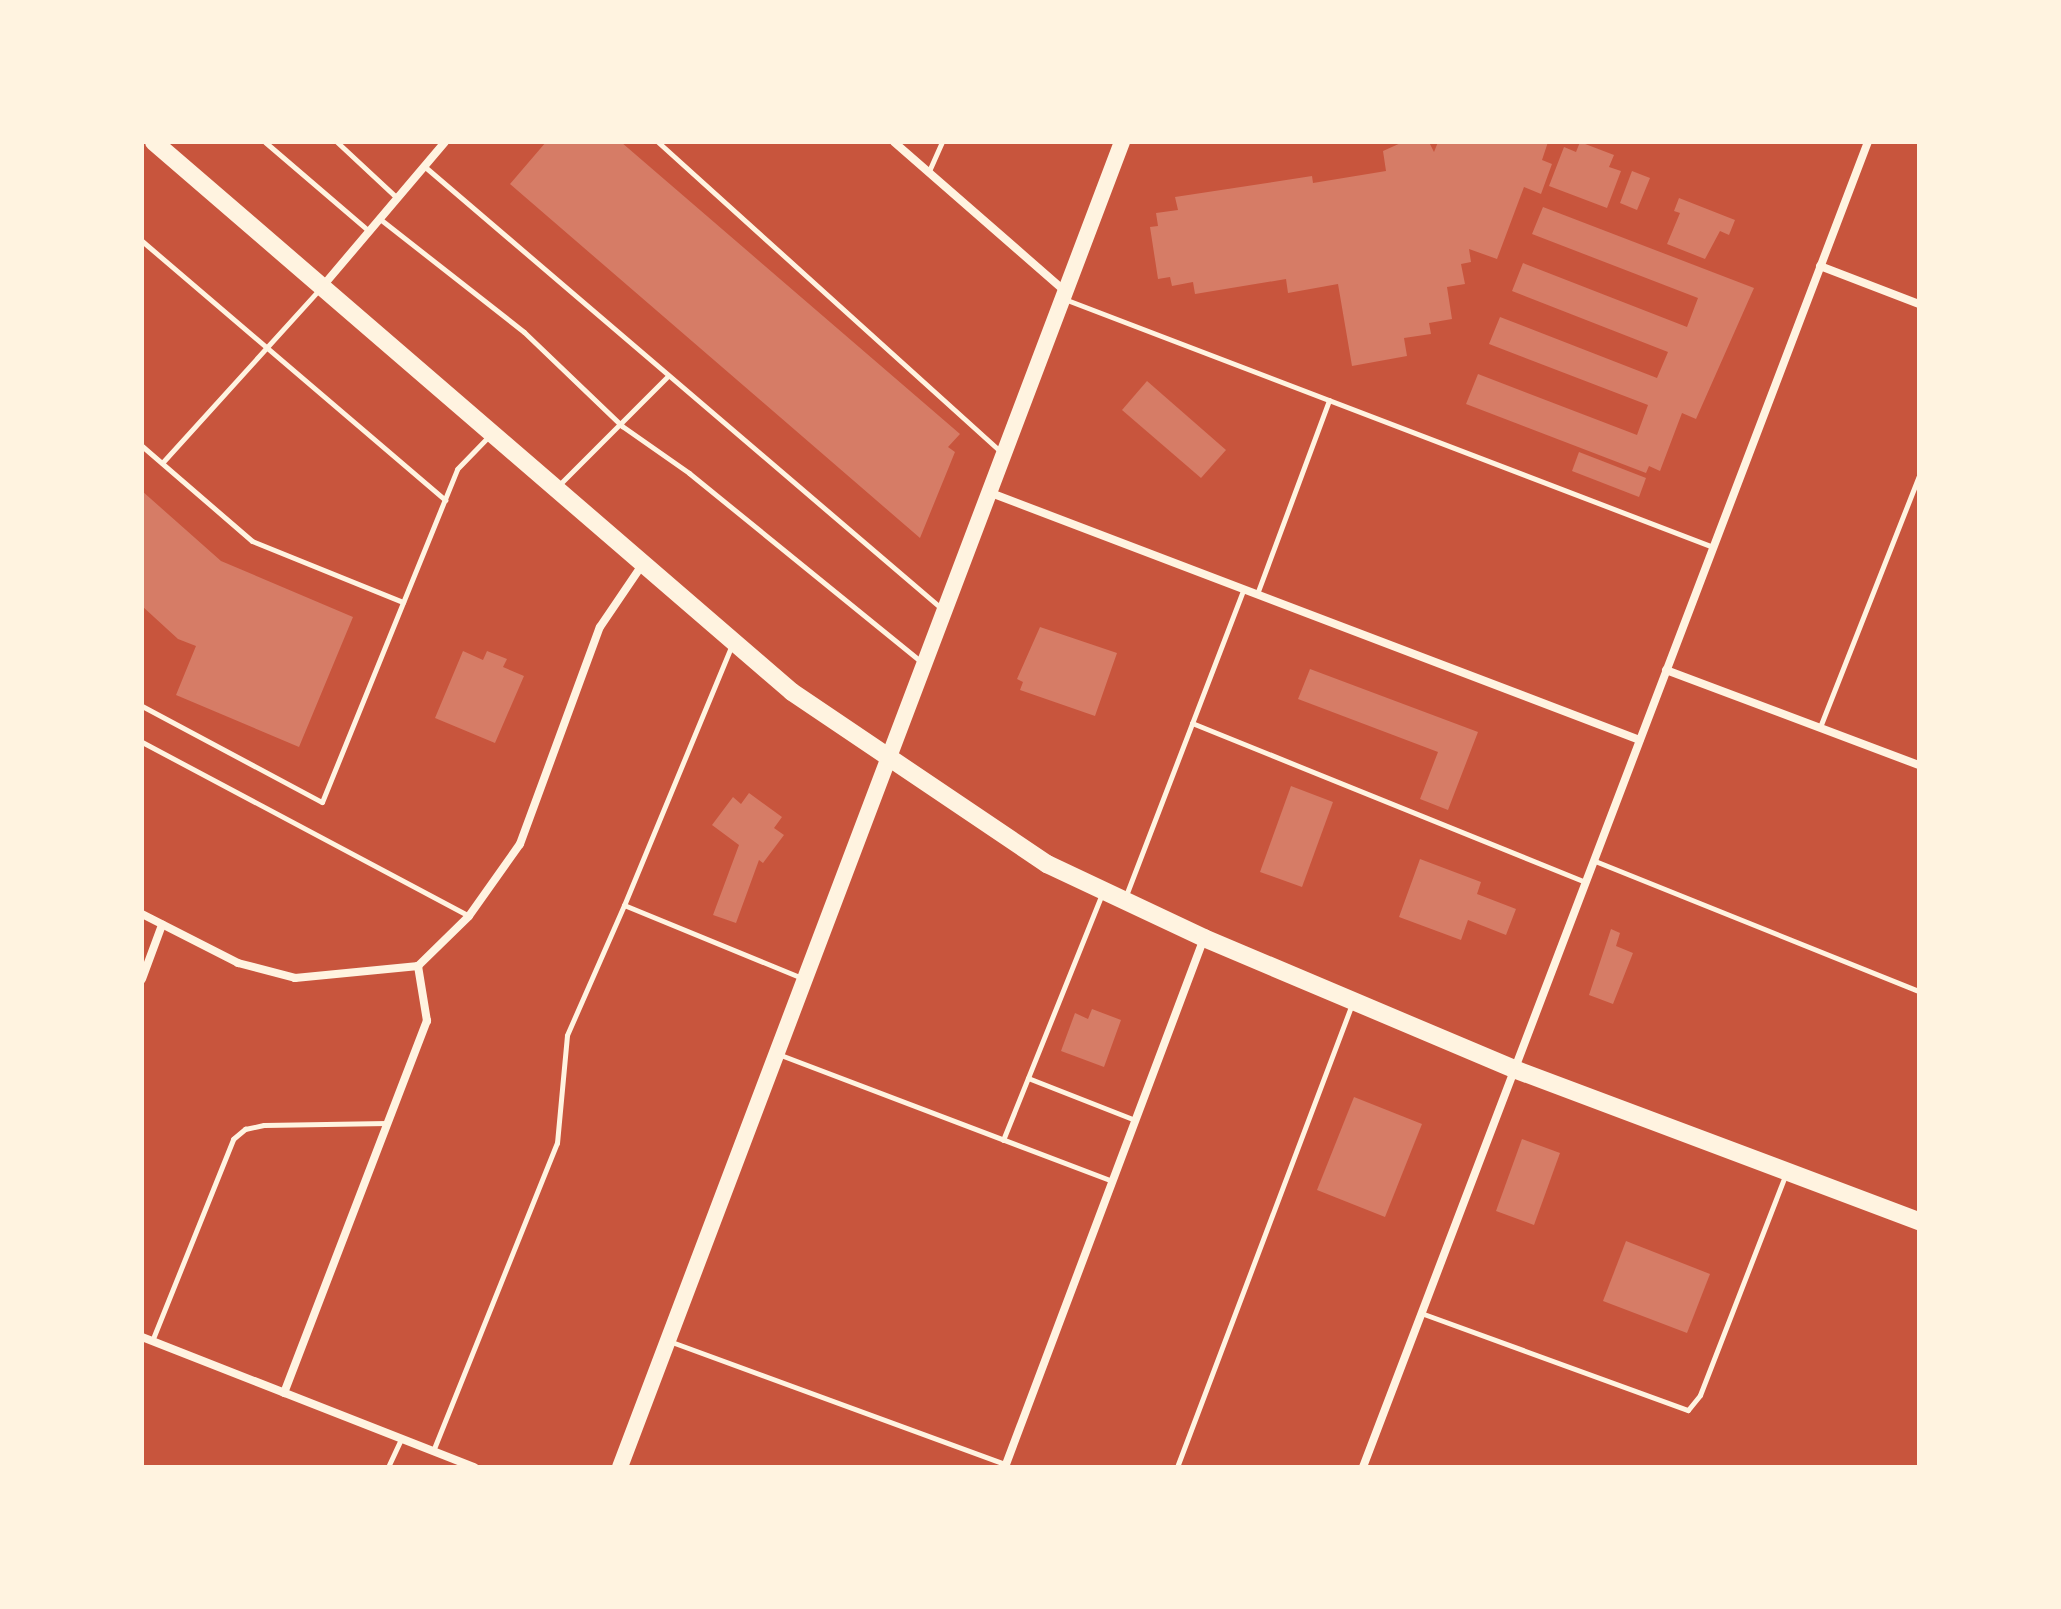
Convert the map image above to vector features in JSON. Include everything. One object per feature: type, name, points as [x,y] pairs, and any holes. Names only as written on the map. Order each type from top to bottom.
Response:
[{"type":"main road","points":[[154,142],[792,692],[1047,864],[1204,938],[1514,1069],[1919,1221]]},
{"type":"main road","points":[[620,1467],[1122,142]]},
{"type":"street","points":[[322,287],[445,142]]},
{"type":"street","points":[[894,142],[1064,294]]},
{"type":"street","points":[[1363,1467],[1868,142]]},
{"type":"street","points":[[1820,266],[1919,304]]},
{"type":"street","points":[[991,493],[1640,740]]},
{"type":"street","points":[[142,914],[238,963],[295,978],[418,966],[469,916],[520,844],[600,627],[642,565]]},
{"type":"street","points":[[1666,670],[1919,765]]},
{"type":"street","points":[[142,979],[162,925]]},
{"type":"street","points":[[1005,1466],[1204,938]]},
{"type":"street","points":[[284,1393],[427,1021],[418,966]]},
{"type":"street","points":[[142,1337],[474,1467]]},
{"type":"lane","points":[[265,142],[369,231]]},
{"type":"lane","points":[[337,142],[397,198]]},
{"type":"lane","points":[[658,142],[1005,455]]},
{"type":"lane","points":[[928,172],[942,142]]},
{"type":"lane","points":[[424,166],[944,611]]},
{"type":"lane","points":[[380,219],[524,332],[622,426],[689,473],[924,664]]},
{"type":"lane","points":[[142,241],[445,500]]},
{"type":"lane","points":[[162,463],[322,287]]},
{"type":"lane","points":[[1064,294],[1329,400],[1713,547]]},
{"type":"lane","points":[[555,489],[622,426],[667,377]]},
{"type":"lane","points":[[1257,594],[1329,400]]},
{"type":"lane","points":[[142,706],[322,802],[457,469],[492,434]]},
{"type":"lane","points":[[142,446],[252,541],[403,602]]},
{"type":"lane","points":[[1820,727],[1919,476]]},
{"type":"lane","points":[[1124,900],[1243,589]]},
{"type":"lane","points":[[433,1451],[557,1143],[567,1035],[733,642]]},
{"type":"lane","points":[[1192,723],[1586,882]]},
{"type":"lane","points":[[142,742],[469,916]]},
{"type":"lane","points":[[1594,861],[1919,991]]},
{"type":"lane","points":[[1003,1140],[1103,891]]},
{"type":"lane","points":[[624,905],[805,980]]},
{"type":"lane","points":[[1177,1467],[1353,1001]]},
{"type":"lane","points":[[777,1053],[1112,1181]]},
{"type":"lane","points":[[1028,1078],[1135,1120]]},
{"type":"lane","points":[[152,1341],[233,1139],[245,1129],[264,1125],[388,1123]]},
{"type":"lane","points":[[1421,1313],[1688,1410],[1700,1395],[1786,1171]]},
{"type":"lane","points":[[668,1341],[1005,1466]]},
{"type":"lane","points":[[388,1467],[401,1438]]},
{"type":"building","points":[[546,142],[621,142],[960,434],[948,447],[955,452],[920,538],[510,184]]},
{"type":"building","points":[[1403,142],[1429,142],[1434,152],[1438,142],[1548,142],[1542,160],[1552,164],[1541,194],[1524,187],[1497,259],[1469,249],[1471,262],[1461,264],[1465,284],[1447,287],[1452,319],[1429,323],[1431,334],[1404,338],[1407,356],[1352,366],[1338,284],[1288,293],[1286,279],[1195,294],[1193,282],[1172,286],[1170,277],[1158,279],[1150,227],[1158,226],[1156,213],[1178,210],[1175,197],[1312,176],[1313,183],[1386,171],[1383,151]]},
{"type":"building","points":[[1580,142],[1614,155],[1609,167],[1621,171],[1607,208],[1549,186],[1564,147],[1576,152]]},
{"type":"building","points":[[1632,171],[1650,178],[1637,210],[1620,203]]},
{"type":"building","points":[[1679,198],[1735,220],[1729,235],[1720,231],[1705,259],[1667,244],[1680,213],[1674,211]]},
{"type":"building","points":[[1543,207],[1754,288],[1696,419],[1682,413],[1660,471],[1649,466],[1646,473],[1466,404],[1478,374],[1637,435],[1648,405],[1489,344],[1500,317],[1657,378],[1668,352],[1512,291],[1523,263],[1687,327],[1698,298],[1532,234]]},
{"type":"building","points":[[1147,381],[1226,450],[1201,478],[1122,410]]},
{"type":"building","points":[[1579,452],[1646,478],[1639,497],[1572,471]]},
{"type":"building","points":[[142,491],[221,561],[353,617],[299,747],[176,695],[196,646],[178,639],[142,606]]},
{"type":"building","points":[[1040,627],[1117,653],[1095,716],[1020,690],[1023,682],[1017,679]]},
{"type":"building","points":[[463,651],[483,660],[487,651],[507,659],[503,667],[524,676],[495,743],[435,718]]},
{"type":"building","points":[[1310,669],[1478,732],[1448,810],[1420,799],[1438,752],[1298,699]]},
{"type":"building","points":[[1291,786],[1333,802],[1302,887],[1260,872]]},
{"type":"building","points":[[749,793],[782,817],[774,828],[784,835],[763,863],[759,860],[736,923],[713,915],[739,845],[712,825],[733,797],[741,804]]},
{"type":"building","points":[[1420,859],[1481,882],[1477,894],[1516,909],[1506,935],[1468,920],[1461,940],[1399,917]]},
{"type":"building","points":[[1611,929],[1620,933],[1616,946],[1633,953],[1613,1004],[1589,995]]},
{"type":"building","points":[[1092,1009],[1121,1020],[1104,1067],[1061,1051],[1075,1013],[1088,1019]]},
{"type":"building","points":[[1354,1097],[1422,1124],[1385,1217],[1317,1190]]},
{"type":"building","points":[[1522,1139],[1560,1153],[1534,1225],[1496,1211]]},
{"type":"building","points":[[1626,1241],[1710,1274],[1687,1333],[1603,1301]]}]
